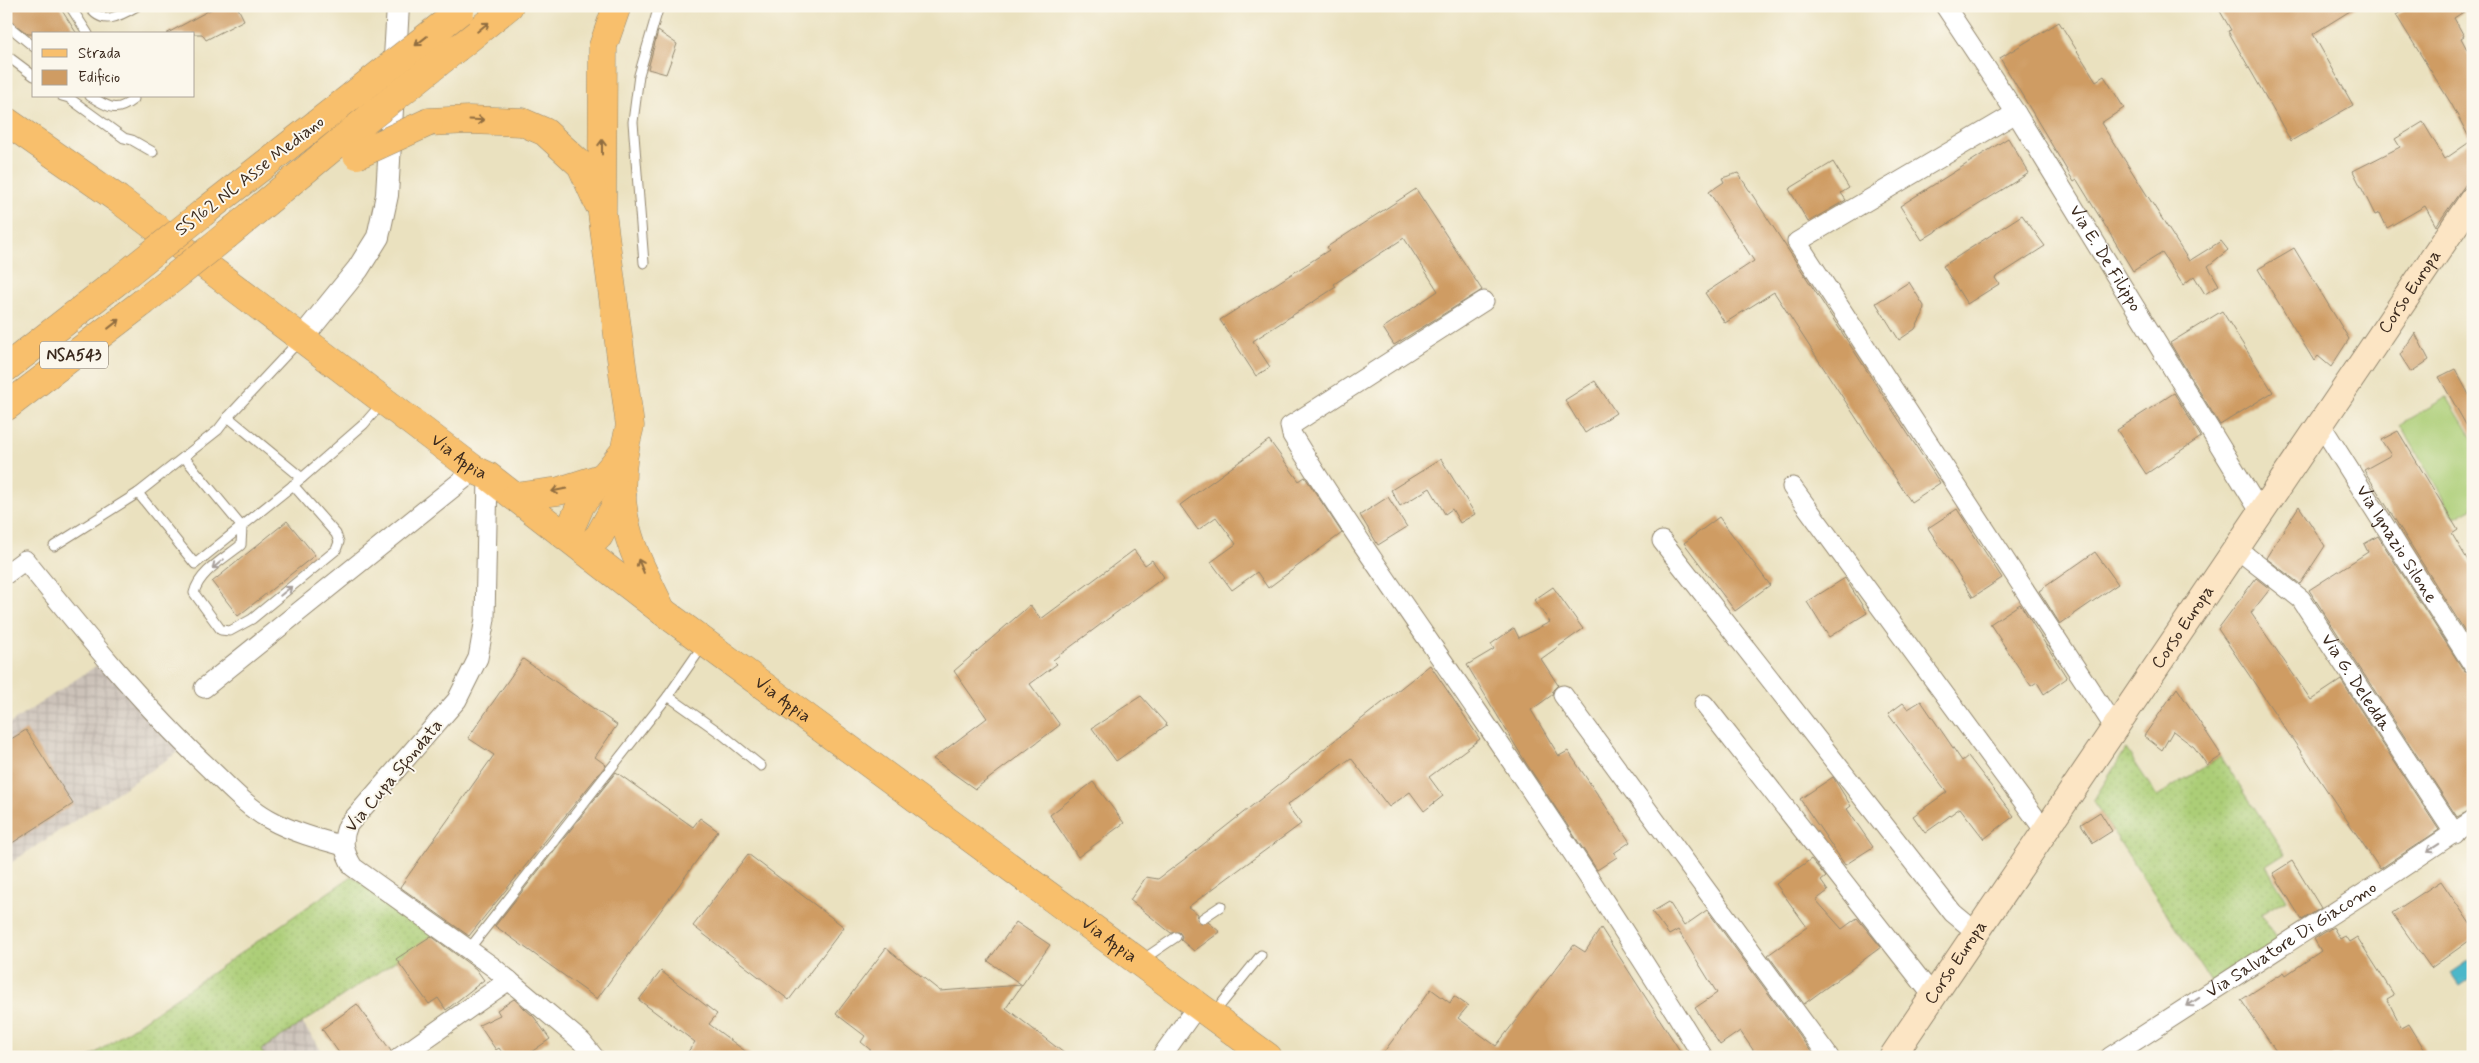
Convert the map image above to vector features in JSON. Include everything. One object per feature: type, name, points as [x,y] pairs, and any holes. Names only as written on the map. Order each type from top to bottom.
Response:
[{"type":"main road","name":"SS162 NC Asse Mediano","points":[[6,407],[268,204],[356,142],[457,48],[509,6]]},
{"type":"main road","points":[[575,543],[599,536],[611,486],[630,426],[602,213],[603,46],[617,6]]},
{"type":"main road","name":"SS162 NC Asse Mediano","points":[[40,342],[462,8]]},
{"type":"main road","points":[[356,142],[429,122],[469,120],[522,122],[545,132],[581,166],[602,213]]},
{"type":"main road","name":"Via Appia","points":[[6,121],[118,199],[516,497],[662,610],[1268,1057]]},
{"type":"main road","name":"Corso Europa","points":[[1892,1057],[2473,199]]},
{"type":"main road","points":[[6,353],[40,342]]},
{"type":"main road","name":"NSA543","points":[[6,368],[40,342]]},
{"type":"main road","points":[[516,497],[611,486]]},
{"type":"main road","points":[[611,486],[627,530],[662,610]]},
{"type":"street","points":[[302,338],[358,269],[378,237],[386,195],[398,6]]},
{"type":"street","name":"Via E. De Filippo","points":[[1945,6],[2016,113],[2261,513]]},
{"type":"street","points":[[2016,113],[1797,242],[2115,728]]},
{"type":"street","points":[[1484,301],[1290,426],[1292,435],[1376,563],[1485,722],[1654,978],[1703,1057]]},
{"type":"street","name":"Via Ignazio Silone","points":[[2320,425],[2473,665]]},
{"type":"street","points":[[204,688],[482,473]]},
{"type":"street","name":"Via Cupa Sfondata","points":[[482,473],[485,619],[478,658],[457,700],[348,825],[344,834],[344,846],[346,856],[353,866],[509,980],[582,1042],[594,1057]]},
{"type":"street","points":[[1792,487],[2045,831]]},
{"type":"street","points":[[1662,541],[1953,913],[1976,932]]},
{"type":"street","name":"Via G. Deledda","points":[[2237,549],[2301,599],[2454,834]]},
{"type":"street","points":[[6,574],[25,560],[102,656],[188,748],[247,803],[268,818],[291,830],[344,846]]},
{"type":"street","points":[[1563,695],[1829,1057]]},
{"type":"street","points":[[1704,704],[1933,996]]},
{"type":"street","name":"Via Salvatore Di Giacomo","points":[[2110,1057],[2473,820]]},
{"type":"street","points":[[400,1057],[509,980]]},
{"type":"street","points":[[1161,1057],[1205,1010]]},
{"type":"lane","points":[[70,6],[87,32]]},
{"type":"lane","points":[[89,6],[99,17],[110,20],[137,6]]},
{"type":"lane","points":[[644,263],[633,122],[639,75],[659,6]]},
{"type":"lane","points":[[6,24],[32,45]]},
{"type":"lane","points":[[6,55],[32,74]]},
{"type":"lane","points":[[69,98],[124,138],[132,140],[153,152]]},
{"type":"lane","points":[[94,98],[114,109],[123,108],[133,98]]},
{"type":"lane","points":[[54,546],[138,493],[218,430],[302,338]]},
{"type":"lane","points":[[138,493],[195,564],[294,485],[364,424],[385,400]]},
{"type":"lane","points":[[228,417],[302,478]]},
{"type":"lane","points":[[184,456],[242,527],[241,545],[202,577],[196,585],[194,593],[221,630],[230,631],[252,619],[336,550],[339,542],[336,534],[294,485]]},
{"type":"lane","points":[[469,949],[668,696],[706,642]]},
{"type":"lane","points":[[668,696],[724,735],[761,766]]},
{"type":"lane","points":[[1202,918],[1221,906]]},
{"type":"lane","points":[[1140,962],[1176,937]]},
{"type":"lane","points":[[1205,1010],[1261,955]]},
{"type":"shaded area","points":[[111,656],[192,743],[6,866],[6,726]]},
{"type":"shaded area","points":[[302,1023],[326,1057],[265,1057],[260,1050]]},
{"type":"green space","points":[[2447,397],[2473,440],[2473,508],[2455,518],[2400,424]]},
{"type":"green space","points":[[2126,749],[2157,796],[2221,757],[2285,854],[2266,866],[2286,899],[2261,914],[2278,942],[2212,983],[2093,801]]},
{"type":"green space","points":[[352,876],[436,934],[261,1050],[265,1057],[90,1057]]},
{"type":"water","points":[[2473,958],[2473,977],[2460,986],[2451,973]]},
{"type":"building","points":[[6,6],[59,6],[76,32],[32,32],[32,34],[28,34],[6,18]]},
{"type":"building","points":[[217,6],[237,6],[244,20],[206,40],[202,34],[195,34],[195,32],[170,32]]},
{"type":"building","points":[[2217,6],[2358,6],[2313,34],[2353,105],[2291,141],[2228,31],[2231,30]]},
{"type":"building","points":[[2411,6],[2473,6],[2454,18],[2464,36],[2461,38],[2473,61],[2473,174],[2436,226],[2425,206],[2387,228],[2380,213],[2375,215],[2353,171],[2400,147],[2395,139],[2423,122],[2445,159],[2471,141],[2452,105],[2396,15]]},
{"type":"building","points":[[2059,22],[2096,81],[2104,76],[2124,108],[2101,123],[2189,261],[2221,241],[2228,250],[2208,266],[2219,285],[2205,294],[2194,276],[2183,285],[2162,253],[2133,271],[2077,180],[2074,182],[2000,58]]},
{"type":"building","points":[[658,31],[677,44],[666,74],[648,69]]},
{"type":"building","points":[[2008,138],[2029,173],[1922,240],[1900,206]]},
{"type":"building","points":[[1833,162],[1849,188],[1841,193],[1846,200],[1808,222],[1789,189]]},
{"type":"building","points":[[1738,173],[1940,483],[1911,502],[1774,292],[1725,323],[1705,293],[1754,261],[1709,192],[1724,182],[1722,178]]},
{"type":"building","points":[[1416,189],[1482,290],[1394,345],[1383,328],[1438,291],[1404,238],[1334,284],[1336,287],[1253,341],[1270,367],[1256,376],[1220,320],[1329,250],[1327,247]]},
{"type":"building","points":[[2022,215],[2045,246],[1995,278],[1999,284],[1967,304],[1943,266]]},
{"type":"building","points":[[2294,248],[2349,339],[2331,367],[2318,356],[2314,361],[2258,269]]},
{"type":"building","points":[[1909,282],[1924,306],[1923,314],[1915,329],[1899,340],[1876,303]]},
{"type":"building","points":[[2222,311],[2273,392],[2220,425],[2170,343]]},
{"type":"building","points":[[2415,333],[2429,360],[2411,372],[2400,355]]},
{"type":"building","points":[[2455,369],[2473,402],[2473,437],[2439,377]]},
{"type":"building","points":[[1595,381],[1616,413],[1585,433],[1565,400]]},
{"type":"building","points":[[2174,393],[2201,437],[2146,474],[2117,430]]},
{"type":"building","points":[[2398,431],[2458,530],[2452,534],[2473,569],[2473,644],[2364,470],[2391,455],[2381,440]]},
{"type":"building","points":[[1269,440],[1299,481],[1305,477],[1342,533],[1268,588],[1257,572],[1232,590],[1211,562],[1236,544],[1216,517],[1198,530],[1180,505]]},
{"type":"building","points":[[1441,459],[1475,514],[1460,523],[1452,509],[1445,514],[1430,488],[1400,506],[1391,490]]},
{"type":"building","points":[[1388,497],[1407,527],[1378,545],[1360,515]]},
{"type":"building","points":[[2299,506],[2325,546],[2300,584],[2266,558]]},
{"type":"building","points":[[1957,509],[2002,578],[1973,597],[1928,528]]},
{"type":"building","points":[[1719,517],[1770,585],[1735,611],[1684,543]]},
{"type":"building","points":[[287,521],[315,555],[238,616],[212,582]]},
{"type":"building","points":[[2378,536],[2464,671],[2473,676],[2473,809],[2457,817],[2309,590],[2368,552],[2364,544]]},
{"type":"building","points":[[1134,550],[1145,565],[1152,560],[1164,577],[1053,660],[1057,664],[1030,684],[1060,725],[975,789],[933,759],[987,718],[954,671],[1030,605],[1041,619]]},
{"type":"building","points":[[2095,552],[2118,584],[2060,624],[2039,591]]},
{"type":"building","points":[[1845,578],[1867,613],[1829,637],[1807,602]]},
{"type":"building","points":[[2256,578],[2270,589],[2251,613],[2311,700],[2341,680],[2439,830],[2380,869],[2218,629]]},
{"type":"building","points":[[1553,587],[1583,629],[1541,659],[1558,685],[1553,690],[1552,695],[1531,710],[1559,756],[1568,751],[1630,842],[1614,853],[1617,857],[1597,870],[1526,763],[1467,665],[1494,649],[1491,644],[1514,628],[1519,638],[1550,622],[1534,600]]},
{"type":"building","points":[[2020,604],[2067,678],[2044,694],[2037,682],[2031,686],[1990,624]]},
{"type":"building","points":[[523,659],[617,725],[595,757],[606,765],[469,936],[400,887],[494,755],[468,738]]},
{"type":"building","points":[[1430,665],[1480,739],[1429,777],[1443,796],[1424,811],[1410,792],[1389,807],[1351,758],[1287,805],[1301,824],[1188,907],[1198,914],[1197,919],[1200,923],[1208,922],[1220,932],[1194,951],[1181,940],[1182,936],[1179,932],[1171,933],[1130,900],[1146,877],[1158,879]]},
{"type":"building","points":[[2177,688],[2222,756],[2207,765],[2194,747],[2173,731],[2162,750],[2144,736]]},
{"type":"building","points":[[1141,696],[1167,725],[1116,761],[1092,728]]},
{"type":"building","points":[[1921,701],[1962,761],[1968,756],[2014,816],[1984,839],[1960,808],[1925,833],[1913,816],[1947,792],[1888,714],[1903,703],[1908,709]]},
{"type":"building","points":[[26,730],[73,804],[6,847],[6,742]]},
{"type":"building","points":[[616,772],[693,827],[700,818],[718,831],[597,999],[495,926]]},
{"type":"building","points":[[1833,777],[1851,806],[1847,809],[1873,847],[1845,865],[1800,799]]},
{"type":"building","points":[[1093,782],[1124,823],[1078,857],[1050,815]]},
{"type":"building","points":[[2100,812],[2112,831],[2093,843],[2081,824]]},
{"type":"building","points":[[748,854],[844,927],[789,1000],[693,926]]},
{"type":"building","points":[[1811,859],[1826,877],[1821,881],[1828,891],[1816,900],[1842,929],[1857,918],[1881,947],[1804,1004],[1768,955],[1807,927],[1776,884]]},
{"type":"building","points":[[2292,861],[2321,908],[2302,920],[2273,873]]},
{"type":"building","points":[[2441,881],[2473,928],[2473,938],[2431,968],[2392,913]]},
{"type":"building","points":[[1669,902],[1684,926],[1707,910],[1815,1057],[1758,1057],[1740,1031],[1720,1045],[1695,1008],[1717,993],[1678,930],[1669,935],[1652,912]]},
{"type":"building","points":[[1016,922],[1050,945],[1022,985],[988,961]]},
{"type":"building","points":[[2333,927],[2340,939],[2345,936],[2349,942],[2357,937],[2394,995],[2387,999],[2402,1028],[2409,1024],[2429,1057],[2280,1057],[2241,1000],[2284,972],[2286,975],[2321,951],[2314,939]]},
{"type":"building","points":[[1601,928],[1684,1057],[1380,1057],[1431,989],[1450,1003],[1454,996],[1468,1006],[1458,1018],[1496,1046],[1574,945],[1585,952]]},
{"type":"building","points":[[431,936],[476,969],[484,980],[446,1010],[438,998],[429,1004],[396,959]]},
{"type":"building","points":[[886,948],[940,991],[1022,985],[1006,1008],[1069,1057],[879,1057],[861,1042],[865,1036],[836,1014]]},
{"type":"building","points":[[661,971],[717,1014],[709,1024],[753,1057],[684,1057],[695,1042],[639,1000]]},
{"type":"building","points":[[514,999],[534,1017],[550,1039],[524,1057],[505,1057],[499,1048],[496,1050],[479,1025],[500,1015],[497,1010]]},
{"type":"building","points":[[357,1004],[391,1051],[389,1057],[342,1057],[322,1029]]}]
